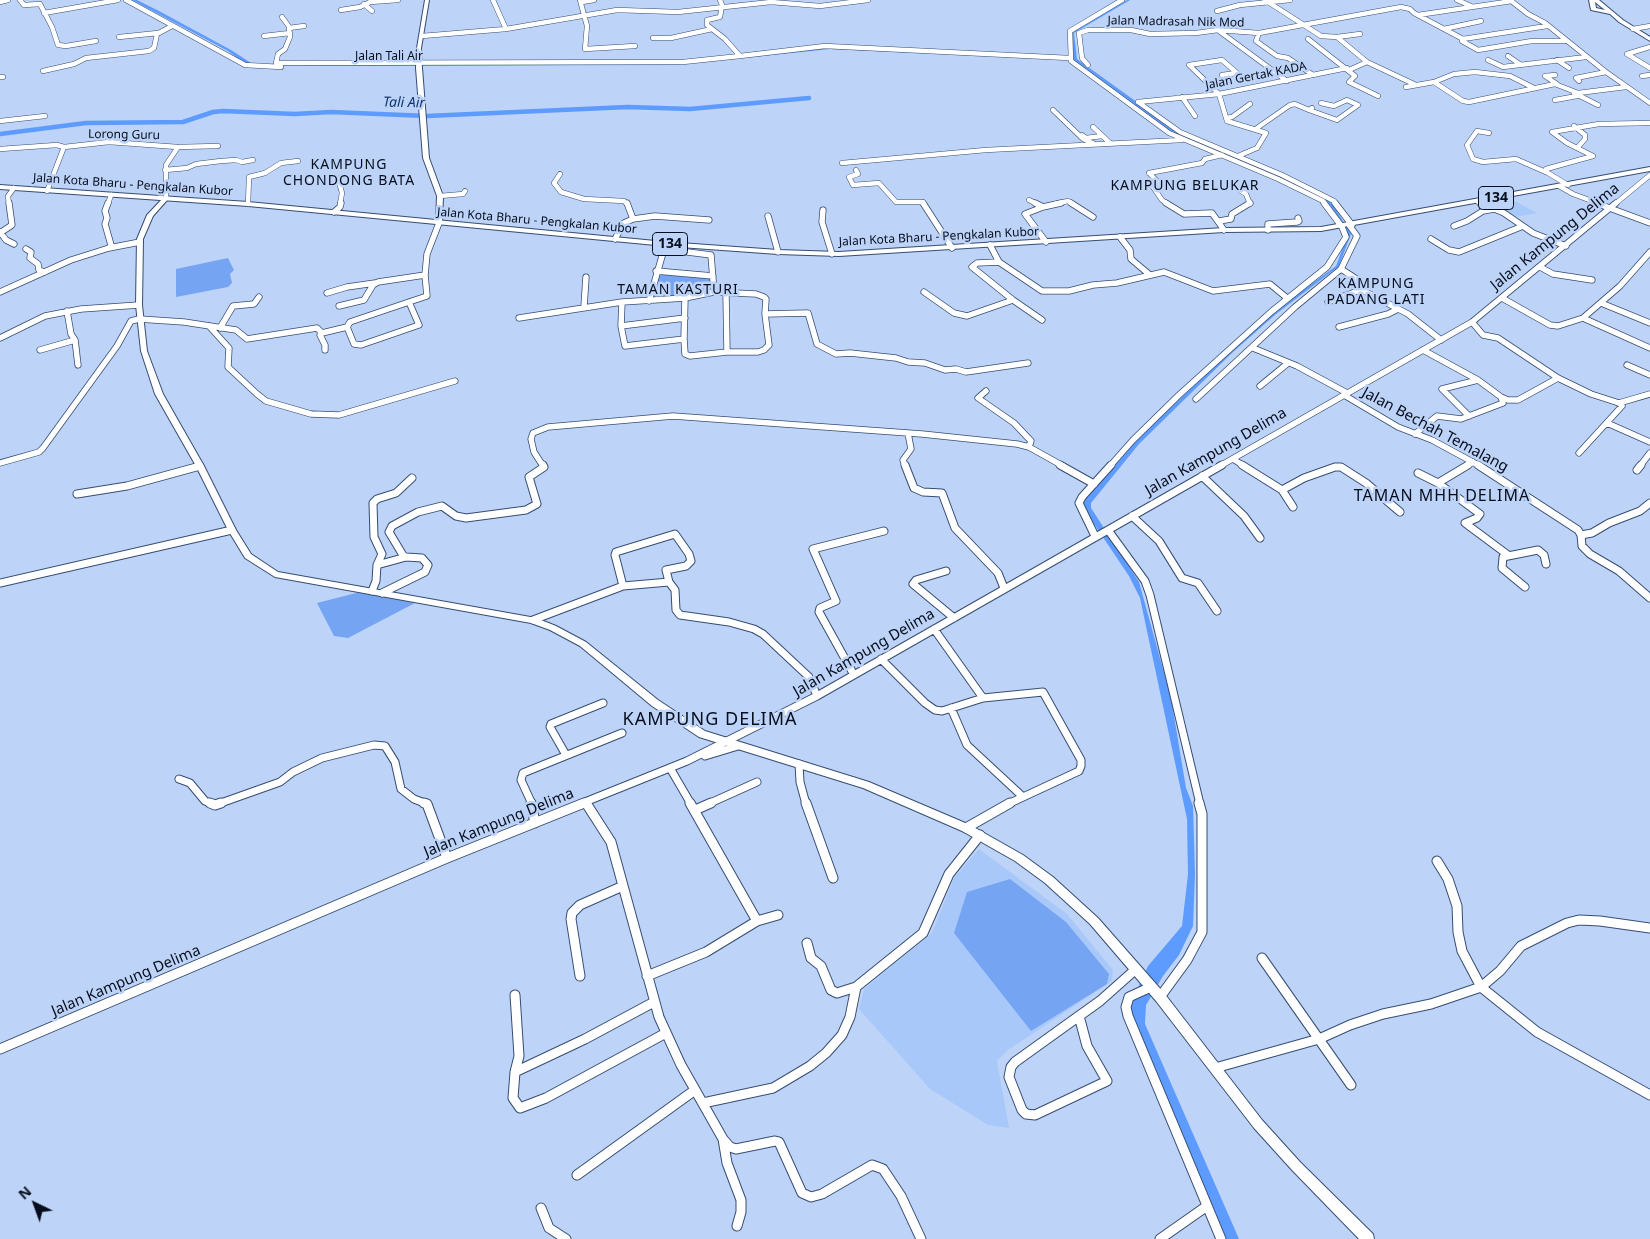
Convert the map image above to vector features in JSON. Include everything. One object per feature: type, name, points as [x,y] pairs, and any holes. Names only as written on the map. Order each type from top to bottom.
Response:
[{"type":"main road","points":[[1592,0],[1593,9],[1613,12]]},
{"type":"main road","points":[[1596,0],[1650,39]]},
{"type":"main road","points":[[1601,0],[1613,12]]},
{"type":"main road","name":"134","points":[[1348,226],[1650,169]]},
{"type":"main road","name":"Jalan Kota Bharu - Pengkalan Kubor","points":[[0,187],[248,204],[615,239],[665,247],[832,254],[1224,230],[1291,230],[1348,226]]},
{"type":"street","points":[[0,2],[8,0]]},
{"type":"street","points":[[20,0],[24,4],[40,4],[52,27],[58,45],[68,46],[96,41]]},
{"type":"street","points":[[44,13],[118,0]]},
{"type":"street","name":"Jalan Tali Air","points":[[126,0],[250,66],[669,67]]},
{"type":"street","points":[[341,10],[364,4],[398,0]]},
{"type":"street","points":[[322,333],[347,327],[351,321],[427,296],[425,275],[427,254],[439,223],[440,196],[427,165],[419,66],[428,0]]},
{"type":"street","points":[[493,0],[506,29]]},
{"type":"street","points":[[594,0],[581,1],[585,14],[585,50],[635,46]]},
{"type":"street","points":[[720,0],[719,17],[707,20],[707,26],[725,39],[740,56]]},
{"type":"street","points":[[422,36],[506,29],[585,14],[623,10],[678,12],[771,2],[820,6],[865,0]]},
{"type":"street","points":[[1070,59],[1070,31],[1122,0]]},
{"type":"street","points":[[1265,0],[1321,36],[1337,37],[1360,34]]},
{"type":"street","points":[[1216,11],[1246,4],[1290,0]]},
{"type":"street","points":[[1457,0],[1471,6]]},
{"type":"street","points":[[1418,15],[1511,1],[1650,103]]},
{"type":"street","points":[[364,4],[372,11]]},
{"type":"street","name":"Jalan Madrasah Nik Mod","points":[[1070,31],[1079,33],[1088,30],[1131,30],[1150,34],[1196,33],[1218,30],[1258,33],[1402,7],[1410,9],[1464,39],[1462,41],[1478,50],[1532,41],[1565,41]]},
{"type":"street","points":[[282,17],[290,28],[290,33],[285,49],[278,54],[276,62],[278,64],[419,66]]},
{"type":"street","points":[[1444,29],[1481,21]]},
{"type":"street","points":[[119,37],[159,33],[172,26]]},
{"type":"street","points":[[290,28],[304,26]]},
{"type":"street","points":[[1464,39],[1547,26]]},
{"type":"street","points":[[1631,27],[1650,26]]},
{"type":"street","points":[[653,38],[670,38],[712,29]]},
{"type":"street","points":[[1218,30],[1287,81]]},
{"type":"street","points":[[43,71],[74,64],[88,58],[149,50],[154,48],[156,36],[159,33]]},
{"type":"street","points":[[264,36],[290,33]]},
{"type":"street","points":[[1079,33],[1082,58],[1088,65]]},
{"type":"street","points":[[1258,33],[1256,41],[1278,56],[1288,58],[1313,75]]},
{"type":"street","points":[[1337,37],[1367,62],[1416,85]]},
{"type":"street","points":[[1308,39],[1356,77],[1349,82],[1378,96]]},
{"type":"street","name":"Jalan Tali Air","points":[[419,66],[664,63],[825,46],[1070,59]]},
{"type":"street","points":[[1650,47],[1627,54],[1650,68]]},
{"type":"street","points":[[1508,56],[1522,65]]},
{"type":"street","points":[[1488,60],[1501,67],[1586,57]]},
{"type":"street","points":[[1040,60],[1070,59],[1169,133],[1278,179],[1323,202],[1357,236],[1341,269],[1295,307],[1196,400]]},
{"type":"street","points":[[1222,76],[1237,73],[1223,60],[1189,65],[1219,94],[1228,122],[1257,128],[1266,133],[1256,148],[1238,156]]},
{"type":"street","points":[[1557,60],[1569,68]]},
{"type":"street","name":"Jalan Gertak KADA","points":[[1238,156],[1180,132],[1138,102],[1219,94],[1348,69],[1367,62]]},
{"type":"street","points":[[1406,87],[1434,82],[1449,76],[1475,72],[1510,76],[1534,88]]},
{"type":"street","points":[[1579,81],[1576,78],[1606,72]]},
{"type":"street","points":[[1555,75],[1545,76],[1598,106]]},
{"type":"street","points":[[1642,76],[1650,75]]},
{"type":"street","points":[[1434,82],[1463,101],[1469,102],[1557,84]]},
{"type":"street","points":[[1555,100],[1576,94],[1626,87]]},
{"type":"street","points":[[1182,97],[1195,116]]},
{"type":"street","points":[[1257,128],[1290,104],[1295,104],[1309,110],[1337,120],[1358,105],[1347,100],[1333,106],[1320,102],[1309,110]]},
{"type":"street","points":[[1226,118],[1232,117],[1250,104]]},
{"type":"street","points":[[1053,110],[1075,133],[1083,139],[1099,145]]},
{"type":"street","points":[[0,121],[45,116]]},
{"type":"street","points":[[1548,173],[1546,171],[1548,168],[1593,157],[1552,133],[1554,131],[1574,126],[1650,123]]},
{"type":"street","points":[[1574,126],[1585,135],[1585,139],[1578,147]]},
{"type":"street","points":[[1093,127],[1111,144]]},
{"type":"street","points":[[1489,133],[1477,131],[1467,145],[1473,159],[1483,162],[1516,159],[1548,173],[1568,185]]},
{"type":"street","points":[[1075,133],[1079,132],[1086,138],[1102,136]]},
{"type":"street","points":[[842,163],[994,149],[1188,141]]},
{"type":"street","name":"Lorong Guru","points":[[0,149],[56,145],[64,147],[109,142],[178,147],[218,146]]},
{"type":"street","points":[[47,191],[64,147]]},
{"type":"street","points":[[178,147],[165,170],[166,198],[150,215],[140,242],[139,319],[144,351],[159,394],[200,466],[232,530],[248,556],[275,574],[533,620],[583,644],[677,719],[702,734],[866,785],[966,828],[1019,858],[1063,892],[1094,921],[1160,997],[1258,1124],[1296,1166],[1368,1239]]},
{"type":"street","points":[[1222,155],[1204,159],[1201,164],[1150,174],[1158,183],[1153,187],[1162,200],[1180,213],[1207,212],[1215,215],[1224,230]]},
{"type":"street","points":[[1096,536],[1079,504],[1094,484],[1133,440],[1166,408],[1287,298],[1331,264],[1346,237],[1348,226],[1334,201],[1238,156]]},
{"type":"street","points":[[165,170],[187,168],[195,164],[221,161],[236,160],[242,162],[253,160]]},
{"type":"street","points":[[248,204],[249,177],[265,173],[281,163],[298,161]]},
{"type":"street","points":[[856,170],[858,174],[849,177],[853,185],[879,183],[896,202],[923,202],[952,248]]},
{"type":"street","points":[[560,174],[554,183],[561,192],[584,199],[624,201],[627,203],[633,219]]},
{"type":"street","name":"Jalan Kampung Delima","points":[[0,1049],[447,858],[687,761],[818,696],[1472,322],[1650,175]]},
{"type":"street","points":[[305,181],[338,178],[342,193],[340,207],[334,212]]},
{"type":"street","points":[[1219,221],[1231,219],[1232,214],[1251,204],[1246,194],[1233,186]]},
{"type":"street","points":[[1559,186],[1650,222]]},
{"type":"street","points":[[14,188],[8,196],[12,225],[0,232],[6,240],[14,244]]},
{"type":"street","points":[[440,196],[463,194],[465,191]]},
{"type":"street","points":[[110,248],[111,245],[105,224],[107,217],[105,211],[111,195]]},
{"type":"street","points":[[1029,200],[1043,207]]},
{"type":"street","points":[[1046,242],[1025,214],[1068,201],[1093,217]]},
{"type":"street","points":[[1478,202],[1495,209],[1540,236],[1566,246]]},
{"type":"street","points":[[1454,226],[1467,221],[1483,211],[1495,209]]},
{"type":"street","points":[[822,210],[822,222],[832,254]]},
{"type":"street","points":[[615,239],[624,223],[633,219],[655,216],[709,220]]},
{"type":"street","points":[[768,216],[778,252]]},
{"type":"street","points":[[1268,230],[1267,225],[1269,224],[1298,222],[1298,218]]},
{"type":"street","points":[[1286,223],[1291,230]]},
{"type":"street","points":[[1431,239],[1449,250],[1459,252],[1523,226]]},
{"type":"street","points":[[1120,237],[1130,250],[1131,259],[1150,275]]},
{"type":"street","points":[[0,292],[71,260],[110,248],[140,242]]},
{"type":"street","points":[[990,245],[999,262],[1030,285],[1046,291],[1069,291],[1093,285],[1116,284],[1166,272],[1213,291],[1270,284],[1287,298]]},
{"type":"street","points":[[649,301],[656,271],[665,247],[709,254],[712,257],[714,292]]},
{"type":"street","points":[[26,249],[31,252],[30,258],[38,264],[39,270],[45,272]]},
{"type":"street","points":[[1502,298],[1554,326],[1583,318],[1620,286],[1650,252]]},
{"type":"street","points":[[999,262],[977,263],[972,267],[1013,300],[1042,320]]},
{"type":"street","points":[[1540,267],[1553,274],[1592,280]]},
{"type":"street","points":[[1341,269],[1363,283],[1363,289]]},
{"type":"street","points":[[656,271],[713,276]]},
{"type":"street","points":[[327,293],[348,287],[425,275]]},
{"type":"street","points":[[584,307],[586,277]]},
{"type":"street","points":[[339,306],[367,298],[375,283]]},
{"type":"street","points":[[1328,302],[1363,289]]},
{"type":"street","points":[[1363,289],[1398,309],[1441,340]]},
{"type":"street","points":[[519,318],[584,307],[622,302],[685,298],[714,292],[756,294],[766,299],[765,314],[769,346],[758,352],[727,352],[690,356],[685,354],[685,298]]},
{"type":"street","points":[[924,292],[954,313],[962,316],[976,314],[1013,300]]},
{"type":"street","points":[[726,294],[727,352]]},
{"type":"street","points":[[220,328],[233,306],[254,304],[259,297]]},
{"type":"street","points":[[347,327],[354,344],[358,345],[419,324],[409,302]]},
{"type":"street","points":[[622,302],[621,326],[625,346],[684,339]]},
{"type":"street","points":[[1601,303],[1647,322],[1650,316]]},
{"type":"street","points":[[0,338],[41,317],[66,311],[139,305]]},
{"type":"street","points":[[1340,327],[1388,314],[1398,309]]},
{"type":"street","points":[[66,311],[71,334],[75,340],[78,365]]},
{"type":"street","points":[[765,314],[807,312],[810,315],[818,345],[836,354],[850,353],[896,358],[910,362],[925,363],[944,370],[966,372],[1028,363]]},
{"type":"street","points":[[621,326],[686,318]]},
{"type":"street","points":[[1583,318],[1650,348]]},
{"type":"street","points":[[0,463],[39,452],[44,448],[117,346],[129,323],[139,319],[209,326],[236,330],[247,339],[317,328],[322,333]]},
{"type":"street","points":[[1472,322],[1483,335],[1498,338],[1558,378],[1599,397],[1620,403],[1650,394]]},
{"type":"street","points":[[209,326],[229,348],[228,367],[257,394],[266,401],[311,414],[339,415],[455,381]]},
{"type":"street","points":[[322,333],[320,335],[325,345],[325,350]]},
{"type":"street","points":[[40,350],[75,340]]},
{"type":"street","name":"Jalan Bechah Temalang","points":[[1253,348],[1288,363],[1346,394],[1398,427],[1432,440],[1473,462],[1572,526],[1581,535],[1582,546],[1619,571],[1650,598]]},
{"type":"street","points":[[1423,350],[1478,380],[1508,400],[1518,400],[1558,378]]},
{"type":"street","points":[[1260,386],[1288,363]]},
{"type":"street","points":[[1627,365],[1650,375]]},
{"type":"street","points":[[1470,416],[1442,389],[1478,380]]},
{"type":"street","points":[[986,390],[978,398],[1014,424],[1032,441],[1029,447]]},
{"type":"street","points":[[1415,434],[1437,416],[1460,419],[1502,404],[1501,397]]},
{"type":"street","points":[[1579,453],[1622,406],[1620,403]]},
{"type":"street","points":[[404,557],[389,532],[392,526],[418,512],[442,506],[456,516],[466,518],[526,510],[537,504],[530,477],[544,467],[534,452],[531,439],[533,433],[542,428],[665,416],[908,433],[1017,444],[1029,447],[1094,484]]},
{"type":"street","points":[[1607,423],[1650,442]]},
{"type":"street","points":[[908,433],[911,448],[903,460],[914,488],[923,492],[942,493],[955,528],[998,573],[1004,588]]},
{"type":"street","points":[[1638,470],[1650,452]]},
{"type":"street","points":[[1233,459],[1282,490],[1293,507]]},
{"type":"street","points":[[1438,482],[1473,462]]},
{"type":"street","points":[[77,494],[129,486],[200,466]]},
{"type":"street","points":[[1282,490],[1304,478],[1335,467],[1341,467],[1366,483],[1400,512]]},
{"type":"street","points":[[1418,473],[1438,482],[1480,514],[1477,518],[1465,523],[1508,555]]},
{"type":"street","points":[[1202,476],[1244,516],[1260,538]]},
{"type":"street","points":[[377,592],[377,565],[382,554],[374,537],[373,503],[377,499],[398,492],[412,478]]},
{"type":"street","points":[[1581,535],[1592,534],[1609,523],[1644,509],[1650,503]]},
{"type":"street","points":[[1132,516],[1159,541],[1182,578],[1198,583],[1217,611]]},
{"type":"street","points":[[0,583],[232,530]]},
{"type":"street","points":[[1108,530],[1145,581],[1150,594],[1202,814],[1202,932],[1187,960],[1160,997]]},
{"type":"street","points":[[854,675],[819,612],[820,608],[836,601],[813,549],[884,531]]},
{"type":"street","points":[[623,586],[615,555],[616,552],[675,534],[689,554],[691,561],[686,566],[666,570],[669,582],[675,590],[676,610],[680,615],[729,622],[763,634],[806,674],[814,685],[818,696]]},
{"type":"street","points":[[1525,587],[1502,568],[1501,560],[1508,555],[1538,550],[1544,555],[1546,564]]},
{"type":"street","points":[[377,565],[404,557],[422,558],[428,565],[428,569],[420,574],[377,592]]},
{"type":"street","points":[[946,571],[916,580],[913,584],[954,618]]},
{"type":"street","points":[[533,620],[623,586],[669,582]]},
{"type":"street","points":[[934,629],[983,698]]},
{"type":"street","points":[[882,659],[930,708],[942,711],[983,698],[1043,692],[1081,760],[1082,766],[1079,771],[1022,796],[966,828]]},
{"type":"street","points":[[566,755],[550,727],[551,724],[603,703]]},
{"type":"street","points":[[951,708],[967,745],[1022,796]]},
{"type":"street","points":[[535,823],[531,800],[521,780],[522,775],[526,771],[622,733]]},
{"type":"street","points":[[179,779],[190,783],[205,801],[215,805],[280,782],[293,772],[322,758],[374,744],[385,746],[395,762],[401,789],[427,804],[447,858]]},
{"type":"street","points":[[687,761],[738,746]]},
{"type":"street","points":[[799,764],[800,782],[808,810],[834,878]]},
{"type":"street","points":[[670,768],[757,921]]},
{"type":"street","points":[[695,810],[757,782]]},
{"type":"street","points":[[586,802],[611,842],[654,1002],[666,1032],[695,1090],[723,1139],[730,1147],[736,1149],[774,1141],[779,1142],[802,1192],[811,1197],[822,1194],[872,1166],[883,1169],[901,1196],[922,1239]]},
{"type":"street","points":[[807,943],[811,958],[821,966],[831,990],[837,993],[856,987],[922,933],[949,874],[980,835]]},
{"type":"street","points":[[1437,860],[1448,879],[1457,906],[1458,932],[1462,951],[1481,987],[1537,1032],[1650,1095]]},
{"type":"street","points":[[580,976],[571,919],[572,914],[580,905],[623,886]]},
{"type":"street","points":[[647,976],[706,952],[757,921],[778,915]]},
{"type":"street","points":[[1215,1068],[1319,1039],[1350,1025],[1383,1014],[1431,1004],[1481,987],[1500,971],[1521,946],[1566,923],[1579,920],[1600,921],[1650,928]]},
{"type":"street","points":[[1262,958],[1351,1085]]},
{"type":"street","points":[[1078,1016],[1087,1046],[1107,1081],[1035,1115],[1026,1114],[1022,1110],[1010,1077],[1011,1067],[1014,1062],[1078,1016],[1100,1001],[1136,969]]},
{"type":"street","points":[[703,1103],[774,1088],[810,1066],[826,1053],[842,1035],[850,1017],[856,987]]},
{"type":"street","points":[[1151,987],[1130,997],[1126,1007],[1128,1016],[1221,1239]]},
{"type":"street","points":[[515,995],[519,1056],[515,1072],[513,1100],[518,1107],[526,1107],[666,1032]]},
{"type":"street","points":[[515,1072],[585,1039],[654,1002]]},
{"type":"street","points":[[576,1175],[643,1129],[695,1090]]},
{"type":"street","points":[[723,1139],[727,1163],[741,1200],[741,1212],[737,1226]]},
{"type":"street","points":[[1160,1239],[1208,1206]]},
{"type":"street","points":[[541,1208],[549,1228],[566,1239]]},
{"type":"shaded area","points":[[132,0],[137,0],[159,11],[251,63],[259,64],[669,64],[825,47],[1069,60],[830,49],[676,65],[271,66],[248,64],[241,61],[228,51]]},
{"type":"shaded area","points":[[1130,0],[1074,33],[1077,59],[1180,133],[1282,176],[1327,199],[1333,205],[1351,234],[1339,266],[1276,314],[1233,352],[1139,444],[1091,503],[1091,508],[1139,582],[1171,698],[1186,788],[1193,806],[1195,874],[1193,926],[1179,955],[1163,976],[1146,1005],[1145,1024],[1239,1239],[1226,1239],[1132,1019],[1130,1005],[1148,966],[1182,926],[1188,874],[1187,819],[1140,598],[1129,576],[1082,506],[1083,501],[1136,440],[1272,313],[1336,266],[1348,234],[1324,200],[1164,129],[1072,59],[1069,33]]},
{"type":"shaded area","points":[[1509,198],[1537,213],[1515,217],[1502,210],[1501,207],[1489,202]]},
{"type":"shaded area","points":[[228,258],[234,270],[230,274],[232,283],[228,287],[176,297],[176,269]]},
{"type":"shaded area","points":[[656,271],[713,276],[714,292],[649,301]]},
{"type":"shaded area","points":[[360,592],[415,603],[348,638],[334,636],[317,603]]},
{"type":"shaded area","points":[[979,849],[1067,914],[1113,970],[1112,981],[1008,1050],[997,1061],[1009,1128],[988,1125],[930,1089],[859,1009],[864,989],[932,933],[954,878]]},
{"type":"shaded area","points":[[1010,879],[1066,922],[1109,974],[1107,984],[1031,1031],[954,933],[967,892]]},
{"type":"waterway","name":"Tali Air","points":[[0,134],[86,123],[183,122],[213,112],[223,111],[295,114],[331,112],[427,116],[628,107],[690,109],[809,98]]},
{"type":"district","name":"KAMPUNG CHONDONG BATA","points":[[349,174]]},
{"type":"district","name":"KAMPUNG BELUKAR","points":[[1185,186]]},
{"type":"district","name":"TAMAN KASTURI","points":[[678,290]]},
{"type":"district","name":"KAMPUNG PADANG LATI","points":[[1376,292]]},
{"type":"district","name":"TAMAN MHH DELIMA","points":[[1442,496]]},
{"type":"district","name":"KAMPUNG DELIMA","points":[[710,720]]}]
